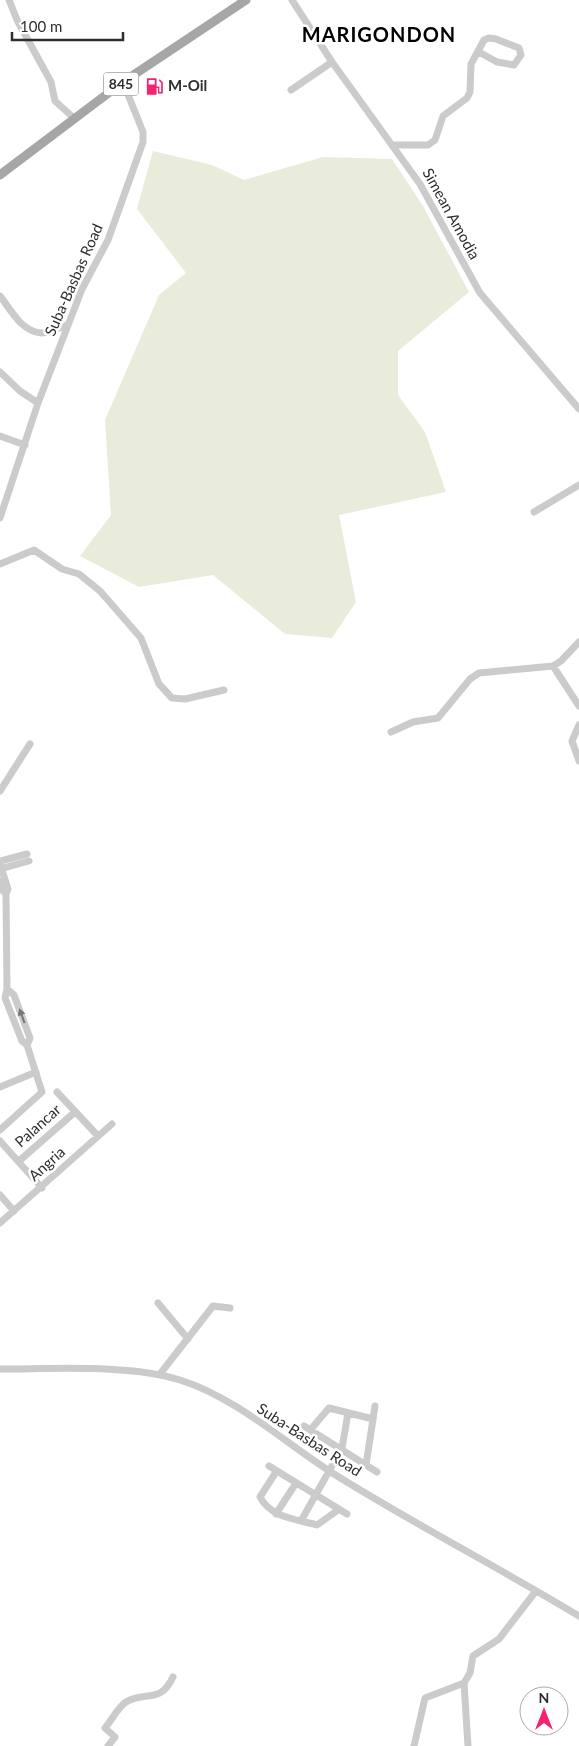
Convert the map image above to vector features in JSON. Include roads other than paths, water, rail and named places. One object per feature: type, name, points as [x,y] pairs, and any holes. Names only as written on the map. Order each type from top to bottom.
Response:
[{"type":"main road","name":"845","points":[[0,175],[123,82],[246,0]]},
{"type":"street","points":[[9,0],[17,20],[51,82],[55,101],[75,119]]},
{"type":"street","name":"Simean Amodia","points":[[292,0],[332,62],[393,145],[432,203],[480,294],[579,409]]},
{"type":"street","points":[[393,145],[428,145],[435,140],[443,116],[467,98],[470,92],[471,64],[479,52],[482,43],[489,38],[519,48],[521,55],[514,65],[497,62],[479,52]]},
{"type":"street","points":[[291,90],[332,62]]},
{"type":"street","name":"Suba-Basbas Road","points":[[0,518],[38,403],[82,289],[108,240],[143,142],[143,132],[123,82]]},
{"type":"street","points":[[0,296],[23,325],[34,330],[42,333],[68,325]]},
{"type":"street","points":[[0,372],[20,391],[38,403]]},
{"type":"street","points":[[0,436],[25,445]]},
{"type":"street","points":[[534,512],[579,485]]},
{"type":"street","points":[[0,564],[28,550],[34,550],[62,569],[79,574],[100,591],[141,638],[159,684],[172,698],[185,700],[224,690]]},
{"type":"street","points":[[391,732],[413,722],[438,718],[470,679],[479,673],[553,666],[561,661],[579,642]]},
{"type":"street","points":[[553,666],[579,706]]},
{"type":"street","points":[[579,725],[572,741],[579,761]]},
{"type":"street","points":[[0,791],[30,744]]},
{"type":"street","points":[[0,1130],[42,1092],[27,1045],[22,1041],[5,998],[4,989],[6,894],[2,890],[1,883],[4,878],[0,866],[28,858]]},
{"type":"street","points":[[0,1087],[36,1072]]},
{"type":"street","points":[[57,1092],[98,1136]]},
{"type":"street","name":"Palancar","points":[[19,1161],[75,1112]]},
{"type":"street","name":"Angria","points":[[0,1223],[42,1188],[112,1124]]},
{"type":"street","points":[[0,1141],[42,1188]]},
{"type":"street","points":[[0,1195],[14,1211]]},
{"type":"street","points":[[158,1303],[188,1339]]},
{"type":"street","points":[[160,1374],[213,1306],[230,1308]]},
{"type":"street","name":"Suba-Basbas Road","points":[[0,1369],[100,1370],[160,1374],[182,1380],[226,1402],[330,1472],[380,1502],[579,1616]]},
{"type":"street","points":[[366,1464],[375,1406]]},
{"type":"street","points":[[373,1420],[328,1408],[308,1427],[377,1472]]},
{"type":"street","points":[[301,1521],[317,1496],[342,1448],[348,1413]]},
{"type":"street","points":[[269,1466],[347,1514]]},
{"type":"street","points":[[276,1472],[260,1497],[265,1505],[276,1514],[317,1525],[338,1510]]},
{"type":"street","points":[[276,1514],[296,1483]]},
{"type":"street","points":[[468,1746],[464,1683],[470,1673],[472,1656],[499,1639],[536,1591]]},
{"type":"street","points":[[108,1746],[115,1737],[105,1728],[126,1702],[160,1694],[168,1688],[173,1677]]},
{"type":"street","points":[[414,1746],[426,1698],[464,1683]]},
{"type":"place","name":"M-Oil","points":[[154,86]]},
{"type":"district","name":"MARIGONDON","points":[[379,35]]}]
